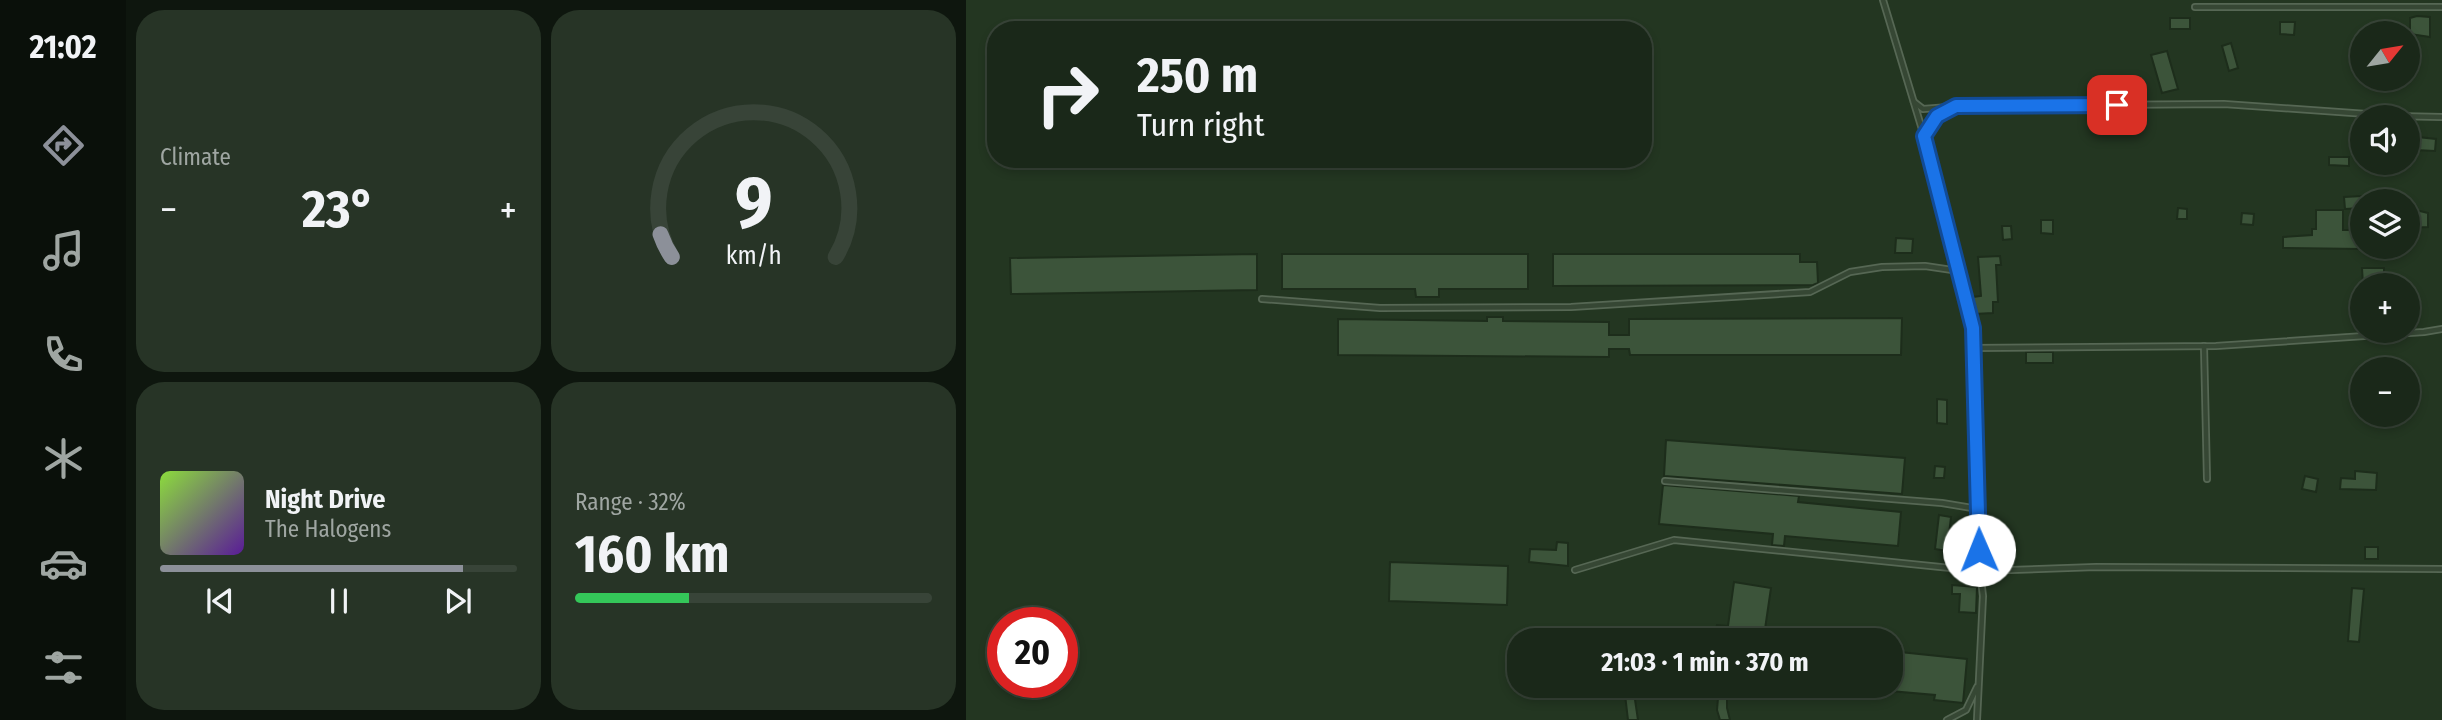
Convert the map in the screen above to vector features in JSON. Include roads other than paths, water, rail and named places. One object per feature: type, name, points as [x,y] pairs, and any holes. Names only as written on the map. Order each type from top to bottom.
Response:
[{"type":"lane","points":[[1883,0],[1924,136],[1973,328],[1983,596],[1977,720]]},
{"type":"lane","points":[[2195,7],[2442,8]]},
{"type":"lane","points":[[1914,102],[1923,109],[1956,106],[2224,104],[2442,117]]},
{"type":"lane","points":[[1924,136],[1937,116],[1956,106]]},
{"type":"lane","points":[[1262,299],[1380,308],[1571,307],[1810,292],[1850,272],[1882,267],[1925,266],[1959,271]]},
{"type":"lane","points":[[1974,348],[2204,346],[2442,329]]},
{"type":"lane","points":[[2204,346],[2207,479]]},
{"type":"lane","points":[[1665,481],[1942,503],[1978,509]]},
{"type":"lane","points":[[1575,570],[1674,540],[1980,570],[2096,567],[2442,569]]},
{"type":"lane","points":[[1947,720],[1966,709],[1979,683]]}]
